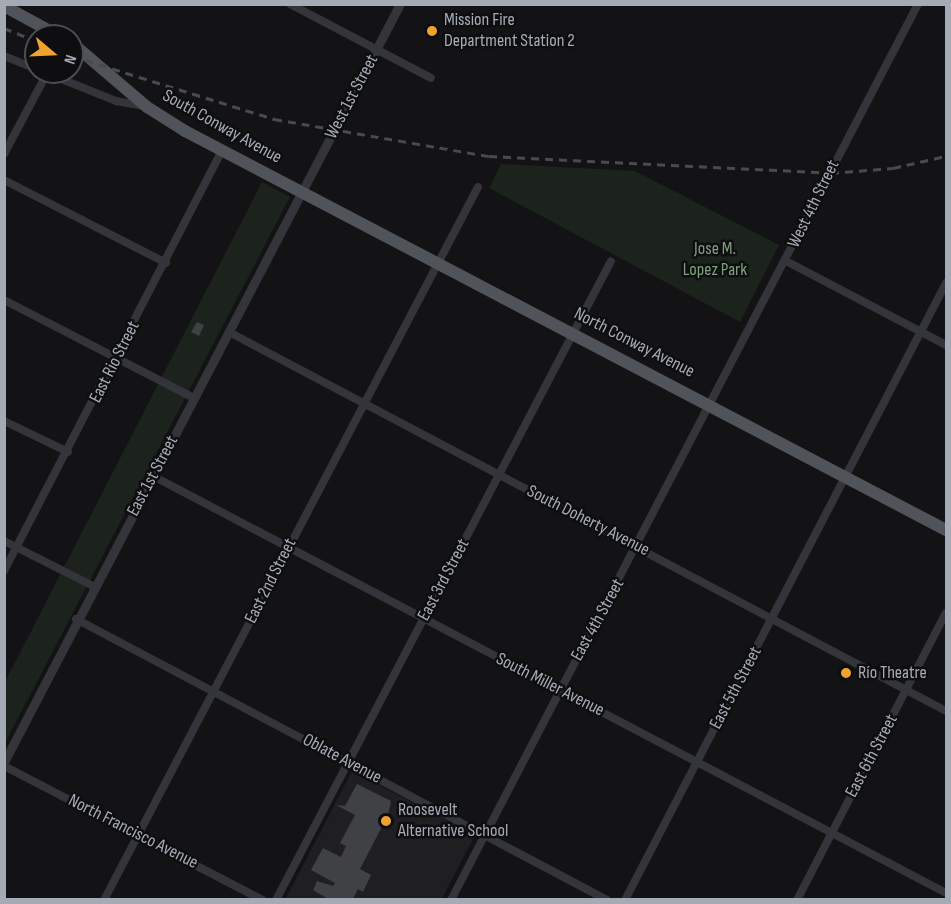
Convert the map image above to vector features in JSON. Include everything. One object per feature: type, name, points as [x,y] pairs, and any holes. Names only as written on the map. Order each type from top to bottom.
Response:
[{"type":"main road","points":[[4,6],[37,24]]},
{"type":"main road","name":"South Conway Avenue","points":[[84,53],[147,107],[222,151],[304,190]]},
{"type":"main road","name":"North Conway Avenue","points":[[304,190],[946,530]]},
{"type":"street","points":[[291,4],[376,51],[431,78]]},
{"type":"street","name":"West 1st Street","points":[[304,190],[400,4]]},
{"type":"street","name":"West 4th Street","points":[[711,404],[786,261],[853,123],[918,4]]},
{"type":"street","points":[[4,56],[24,64]]},
{"type":"street","points":[[4,154],[39,84]]},
{"type":"street","points":[[73,84],[116,101],[147,107]]},
{"type":"street","name":"East Rio Street","points":[[4,571],[117,359],[222,151]]},
{"type":"street","points":[[4,180],[166,263]]},
{"type":"street","name":"East 2nd Street","points":[[104,900],[478,187]]},
{"type":"street","name":"East 1st Street","points":[[4,764],[76,619],[304,190]]},
{"type":"street","name":"East 3rd Street","points":[[276,900],[611,261]]},
{"type":"street","points":[[786,261],[946,345]]},
{"type":"street","name":"East 5th Street","points":[[625,900],[773,617],[844,475],[946,283]]},
{"type":"street","points":[[4,300],[194,398]]},
{"type":"street","name":"South Doherty Avenue","points":[[229,332],[499,476],[638,545],[946,711]]},
{"type":"street","name":"East 4th Street","points":[[451,900],[559,690],[711,404]]},
{"type":"street","points":[[4,421],[68,452]]},
{"type":"street","name":"South Miller Avenue","points":[[153,476],[559,690],[699,760],[946,893]]},
{"type":"street","points":[[4,541],[95,587]]},
{"type":"street","name":"East 6th Street","points":[[797,900],[946,613]]},
{"type":"street","name":"Oblate Avenue","points":[[76,619],[215,690],[607,900]]},
{"type":"street","name":"North Francisco Avenue","points":[[4,764],[262,900]]},
{"type":"shaded area","name":"Roosevelt Alternative School","points":[[352,771],[475,835],[442,899],[285,900]]},
{"type":"green space","name":"Jose M. Lopez Park","points":[[501,164],[635,171],[779,245],[740,322],[489,188]]},
{"type":"green space","points":[[262,182],[290,197],[5,743],[5,682]]},
{"type":"building","points":[[197,322],[204,325],[199,336],[191,332]]},
{"type":"building","points":[[357,784],[391,801],[388,815],[360,869],[371,875],[363,892],[358,889],[353,899],[330,900],[313,890],[317,881],[333,886],[335,883],[311,870],[323,848],[341,857],[346,846],[340,843],[355,815],[336,805],[345,806]]},
{"type":"railway","points":[[4,28],[24,36]]},
{"type":"railway","points":[[84,60],[274,119],[489,156],[831,173],[893,168],[946,156]]},
{"type":"place","name":"Mission Fire Department Station 2","points":[[432,31]]},
{"type":"place","name":"Río Theatre","points":[[846,673]]},
{"type":"place","name":"Roosevelt Alternative School","points":[[386,821]]}]
